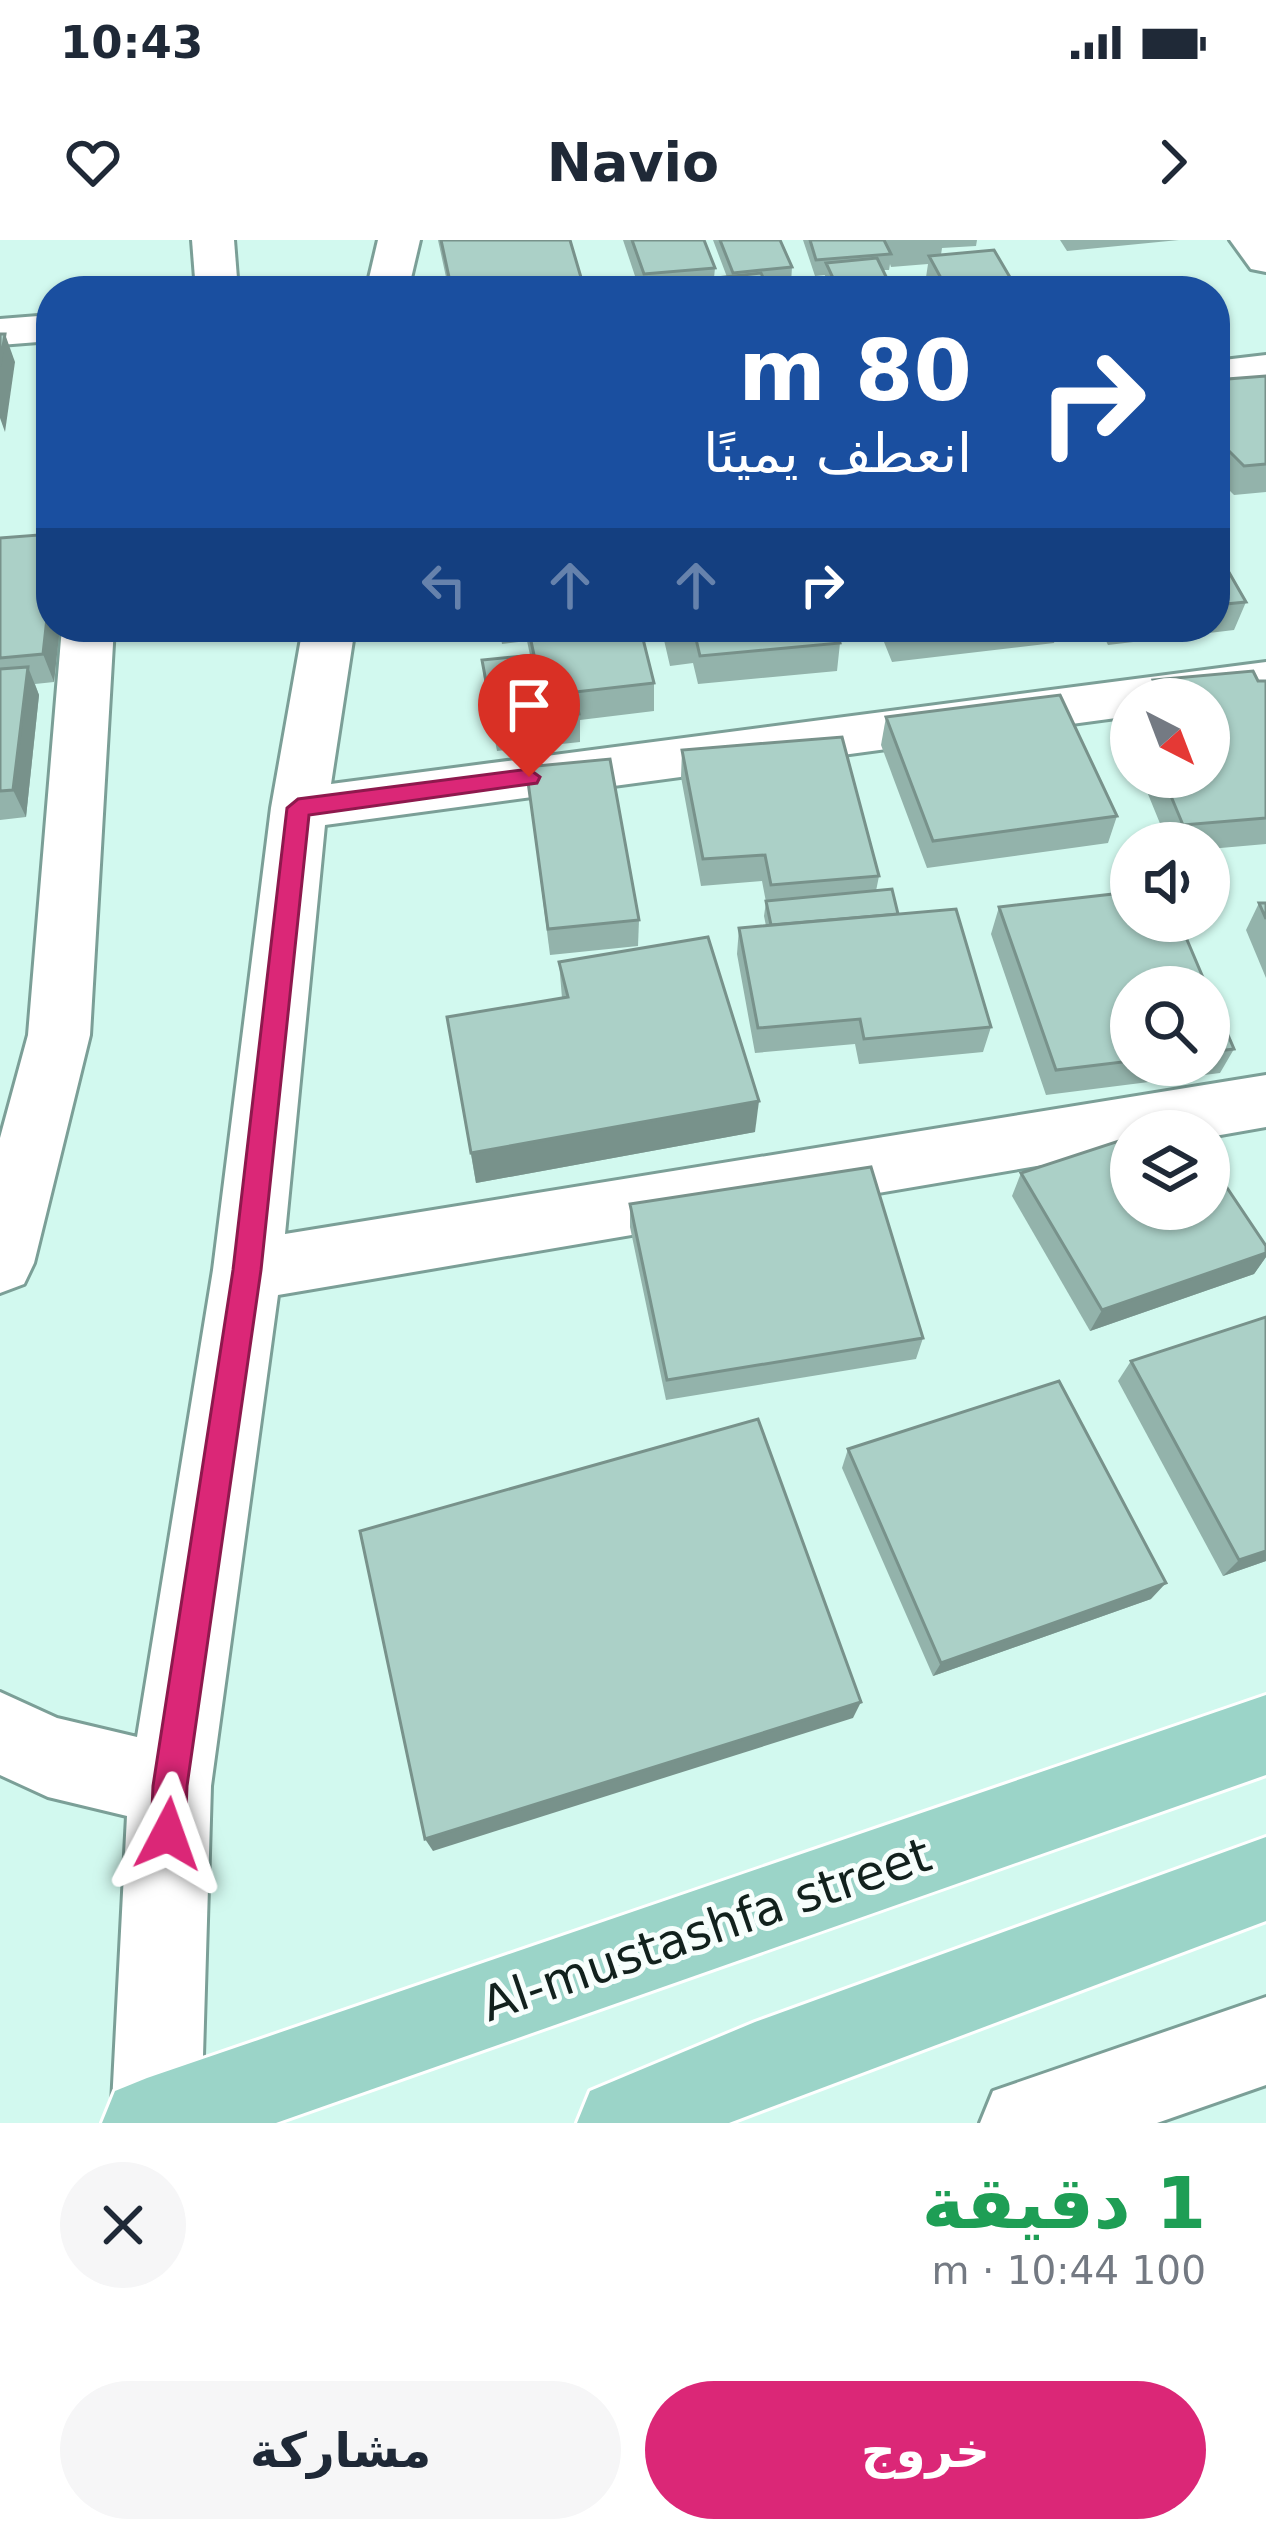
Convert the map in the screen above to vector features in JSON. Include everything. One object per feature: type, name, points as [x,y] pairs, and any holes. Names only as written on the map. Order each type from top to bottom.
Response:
[{"type":"main road","name":"Al-mustashfa street","points":[[153,2122],[1266,1736]]},
{"type":"main road","points":[[622,2123],[755,2067],[1266,1879]]},
{"type":"street","points":[[213,240],[216,276]]},
{"type":"street","points":[[391,276],[399,240]]},
{"type":"street","points":[[1251,240],[1266,260]]},
{"type":"street","points":[[0,332],[36,329]]},
{"type":"street","points":[[1230,372],[1266,368]]},
{"type":"street","points":[[0,1263],[86,642]]},
{"type":"street","points":[[153,2122],[170,1786],[247,1270],[298,808],[326,642]]},
{"type":"street","points":[[298,808],[1266,680]]},
{"type":"street","points":[[247,1270],[1266,1101]]},
{"type":"street","points":[[0,1732],[49,1756],[170,1786]]},
{"type":"street","points":[[1025,2123],[1266,2041]]},
{"type":"building","points":[[441,240],[570,240],[581,276],[449,276]]},
{"type":"building","points":[[632,240],[704,240],[715,268],[644,274]]},
{"type":"building","points":[[720,240],[780,240],[792,267],[733,273]]},
{"type":"building","points":[[810,240],[884,240],[891,254],[816,260]]},
{"type":"building","points":[[994,250],[1009,276],[940,276],[929,256]]},
{"type":"building","points":[[877,258],[886,276],[832,276],[826,263]]},
{"type":"building","points":[[1266,376],[1266,464],[1244,466],[1230,452],[1230,379]]},
{"type":"building","points":[[36,535],[36,642],[44,642],[43,654],[0,658],[0,538]]},
{"type":"building","points":[[1230,574],[1246,602],[1230,604]]},
{"type":"building","points":[[531,642],[644,642],[654,683],[575,692],[579,714],[494,724],[482,660],[534,655]]},
{"type":"building","points":[[697,642],[840,643],[700,656]]},
{"type":"building","points":[[28,667],[13,790],[0,791],[0,669]]},
{"type":"building","points":[[1253,671],[1258,681],[1266,681],[1266,818],[1182,822],[1172,798],[1230,798],[1230,678],[1175,678]]},
{"type":"building","points":[[1060,695],[1117,816],[933,841],[886,717]]},
{"type":"building","points":[[842,737],[879,876],[771,885],[765,855],[703,859],[682,750]]},
{"type":"building","points":[[610,759],[639,920],[548,929],[526,767]]},
{"type":"building","points":[[892,889],[898,914],[771,925],[766,901]]},
{"type":"building","points":[[1110,894],[1110,942],[1188,942],[1198,966],[1110,966],[1110,1064],[1056,1070],[999,907]]},
{"type":"building","points":[[956,909],[991,1027],[864,1039],[860,1019],[758,1028],[739,928]]},
{"type":"building","points":[[708,937],[759,1101],[471,1153],[447,1017],[568,997],[559,962]]},
{"type":"building","points":[[1110,1144],[1110,1230],[1230,1230],[1230,1192],[1266,1253],[1102,1310],[1021,1173]]},
{"type":"building","points":[[871,1167],[923,1338],[667,1380],[630,1204]]},
{"type":"building","points":[[1266,1317],[1266,1551],[1239,1560],[1131,1361]]},
{"type":"building","points":[[1059,1381],[1166,1583],[941,1663],[848,1449]]},
{"type":"building","points":[[758,1419],[861,1702],[425,1839],[360,1531]]},
{"type":"route","points":[[168,1834],[170,1786],[247,1270],[298,808],[529,777]]}]
